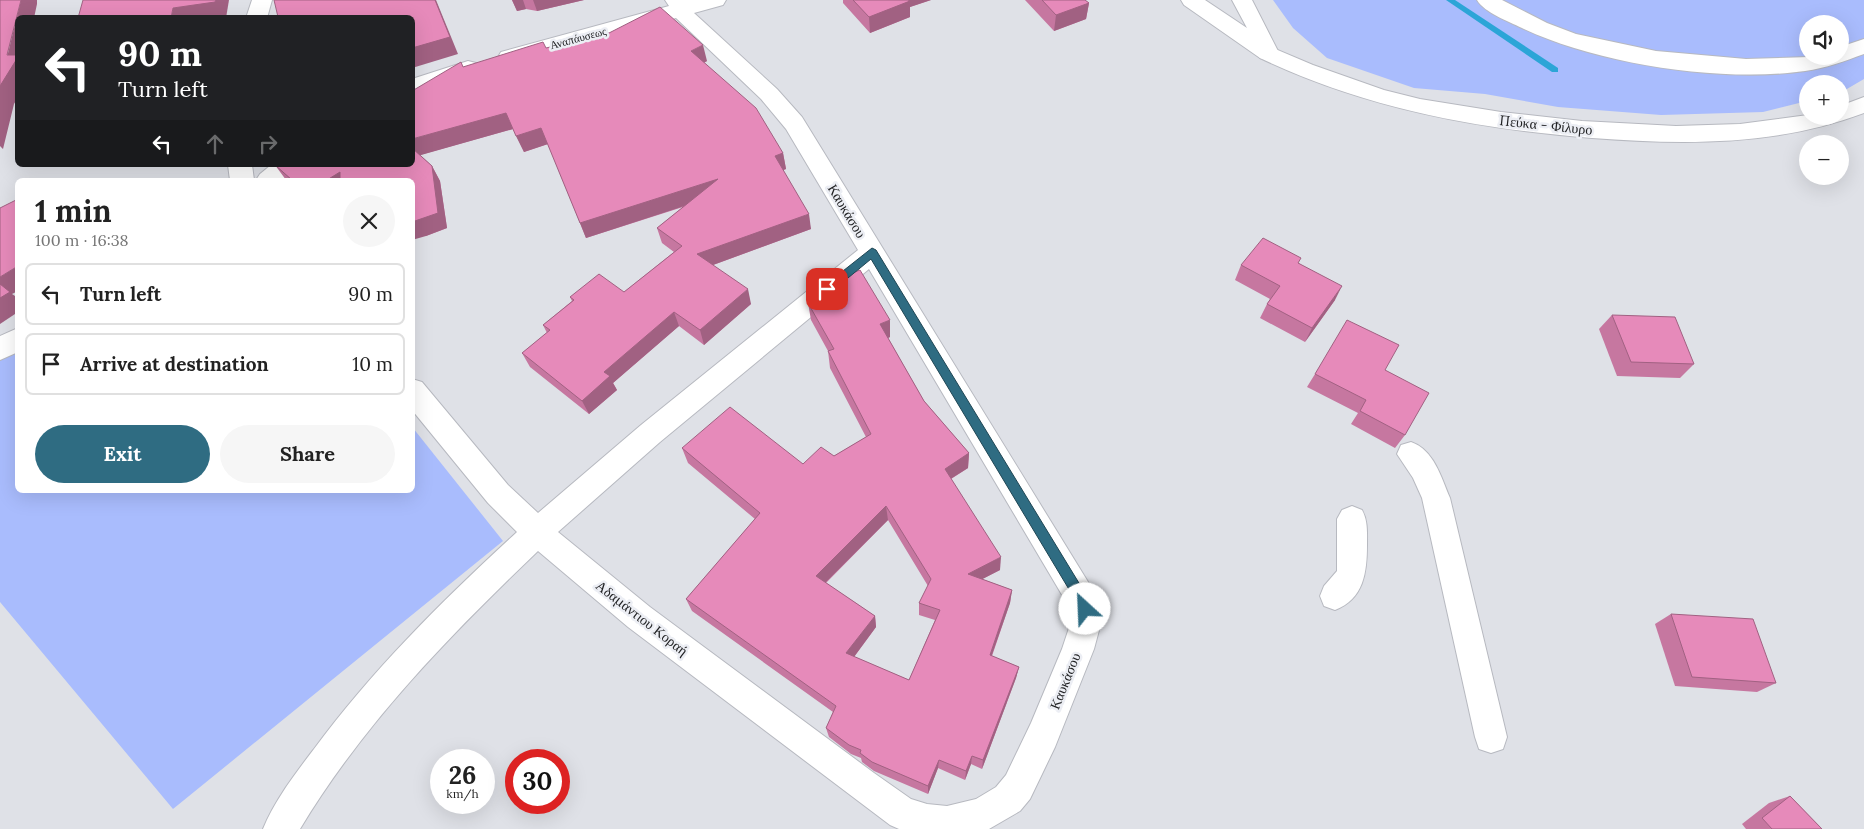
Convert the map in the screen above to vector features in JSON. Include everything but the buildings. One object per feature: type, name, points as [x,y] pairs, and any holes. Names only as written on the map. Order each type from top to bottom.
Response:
[{"type":"street","points":[[257,15],[262,0]]},
{"type":"street","name":"Αναπάυσεως","points":[[415,86],[440,76],[677,5],[716,0]]},
{"type":"street","name":"Πεύκα - Φίλυρο","points":[[1191,0],[1268,53],[1326,79],[1392,101],[1449,113],[1510,122],[1645,133],[1723,133],[1799,124]]},
{"type":"street","points":[[1242,0],[1256,25],[1268,53]]},
{"type":"street","points":[[1487,0],[1511,15],[1583,44],[1637,56],[1696,63],[1772,67],[1799,64]]},
{"type":"street","name":"Καυκάσου","points":[[677,5],[784,110],[802,136],[1078,592],[1087,619],[1078,649],[1043,735],[1018,787],[1008,799],[982,815],[948,823],[928,821],[902,813]]},
{"type":"street","points":[[1849,52],[1864,46]]},
{"type":"street","points":[[1849,111],[1864,105]]},
{"type":"street","points":[[271,178],[284,167]]},
{"type":"street","points":[[280,829],[305,786],[333,748],[393,676],[502,563],[635,446],[872,252]]},
{"type":"street","points":[[0,349],[15,340]]},
{"type":"street","name":"Αδαμάντιου Κοραή","points":[[415,394],[498,494],[537,532],[639,617],[902,813]]},
{"type":"street","points":[[1411,454],[1424,470],[1436,498],[1491,737]]},
{"type":"street","points":[[1334,596],[1350,579],[1352,571],[1352,519]]},
{"type":"shaded area","points":[[1273,0],[1864,0],[1864,79],[1849,88],[1849,75],[1799,75],[1799,103],[1763,112],[1661,115],[1558,107],[1485,94],[1414,88],[1327,58],[1293,28]]},
{"type":"shaded area","points":[[15,350],[15,493],[415,493],[415,431],[503,541],[173,809],[0,602],[0,360]]},
{"type":"waterway","points":[[1450,0],[1555,70]]},
{"type":"route","points":[[827,289],[872,252],[1078,592],[1085,609]]}]
